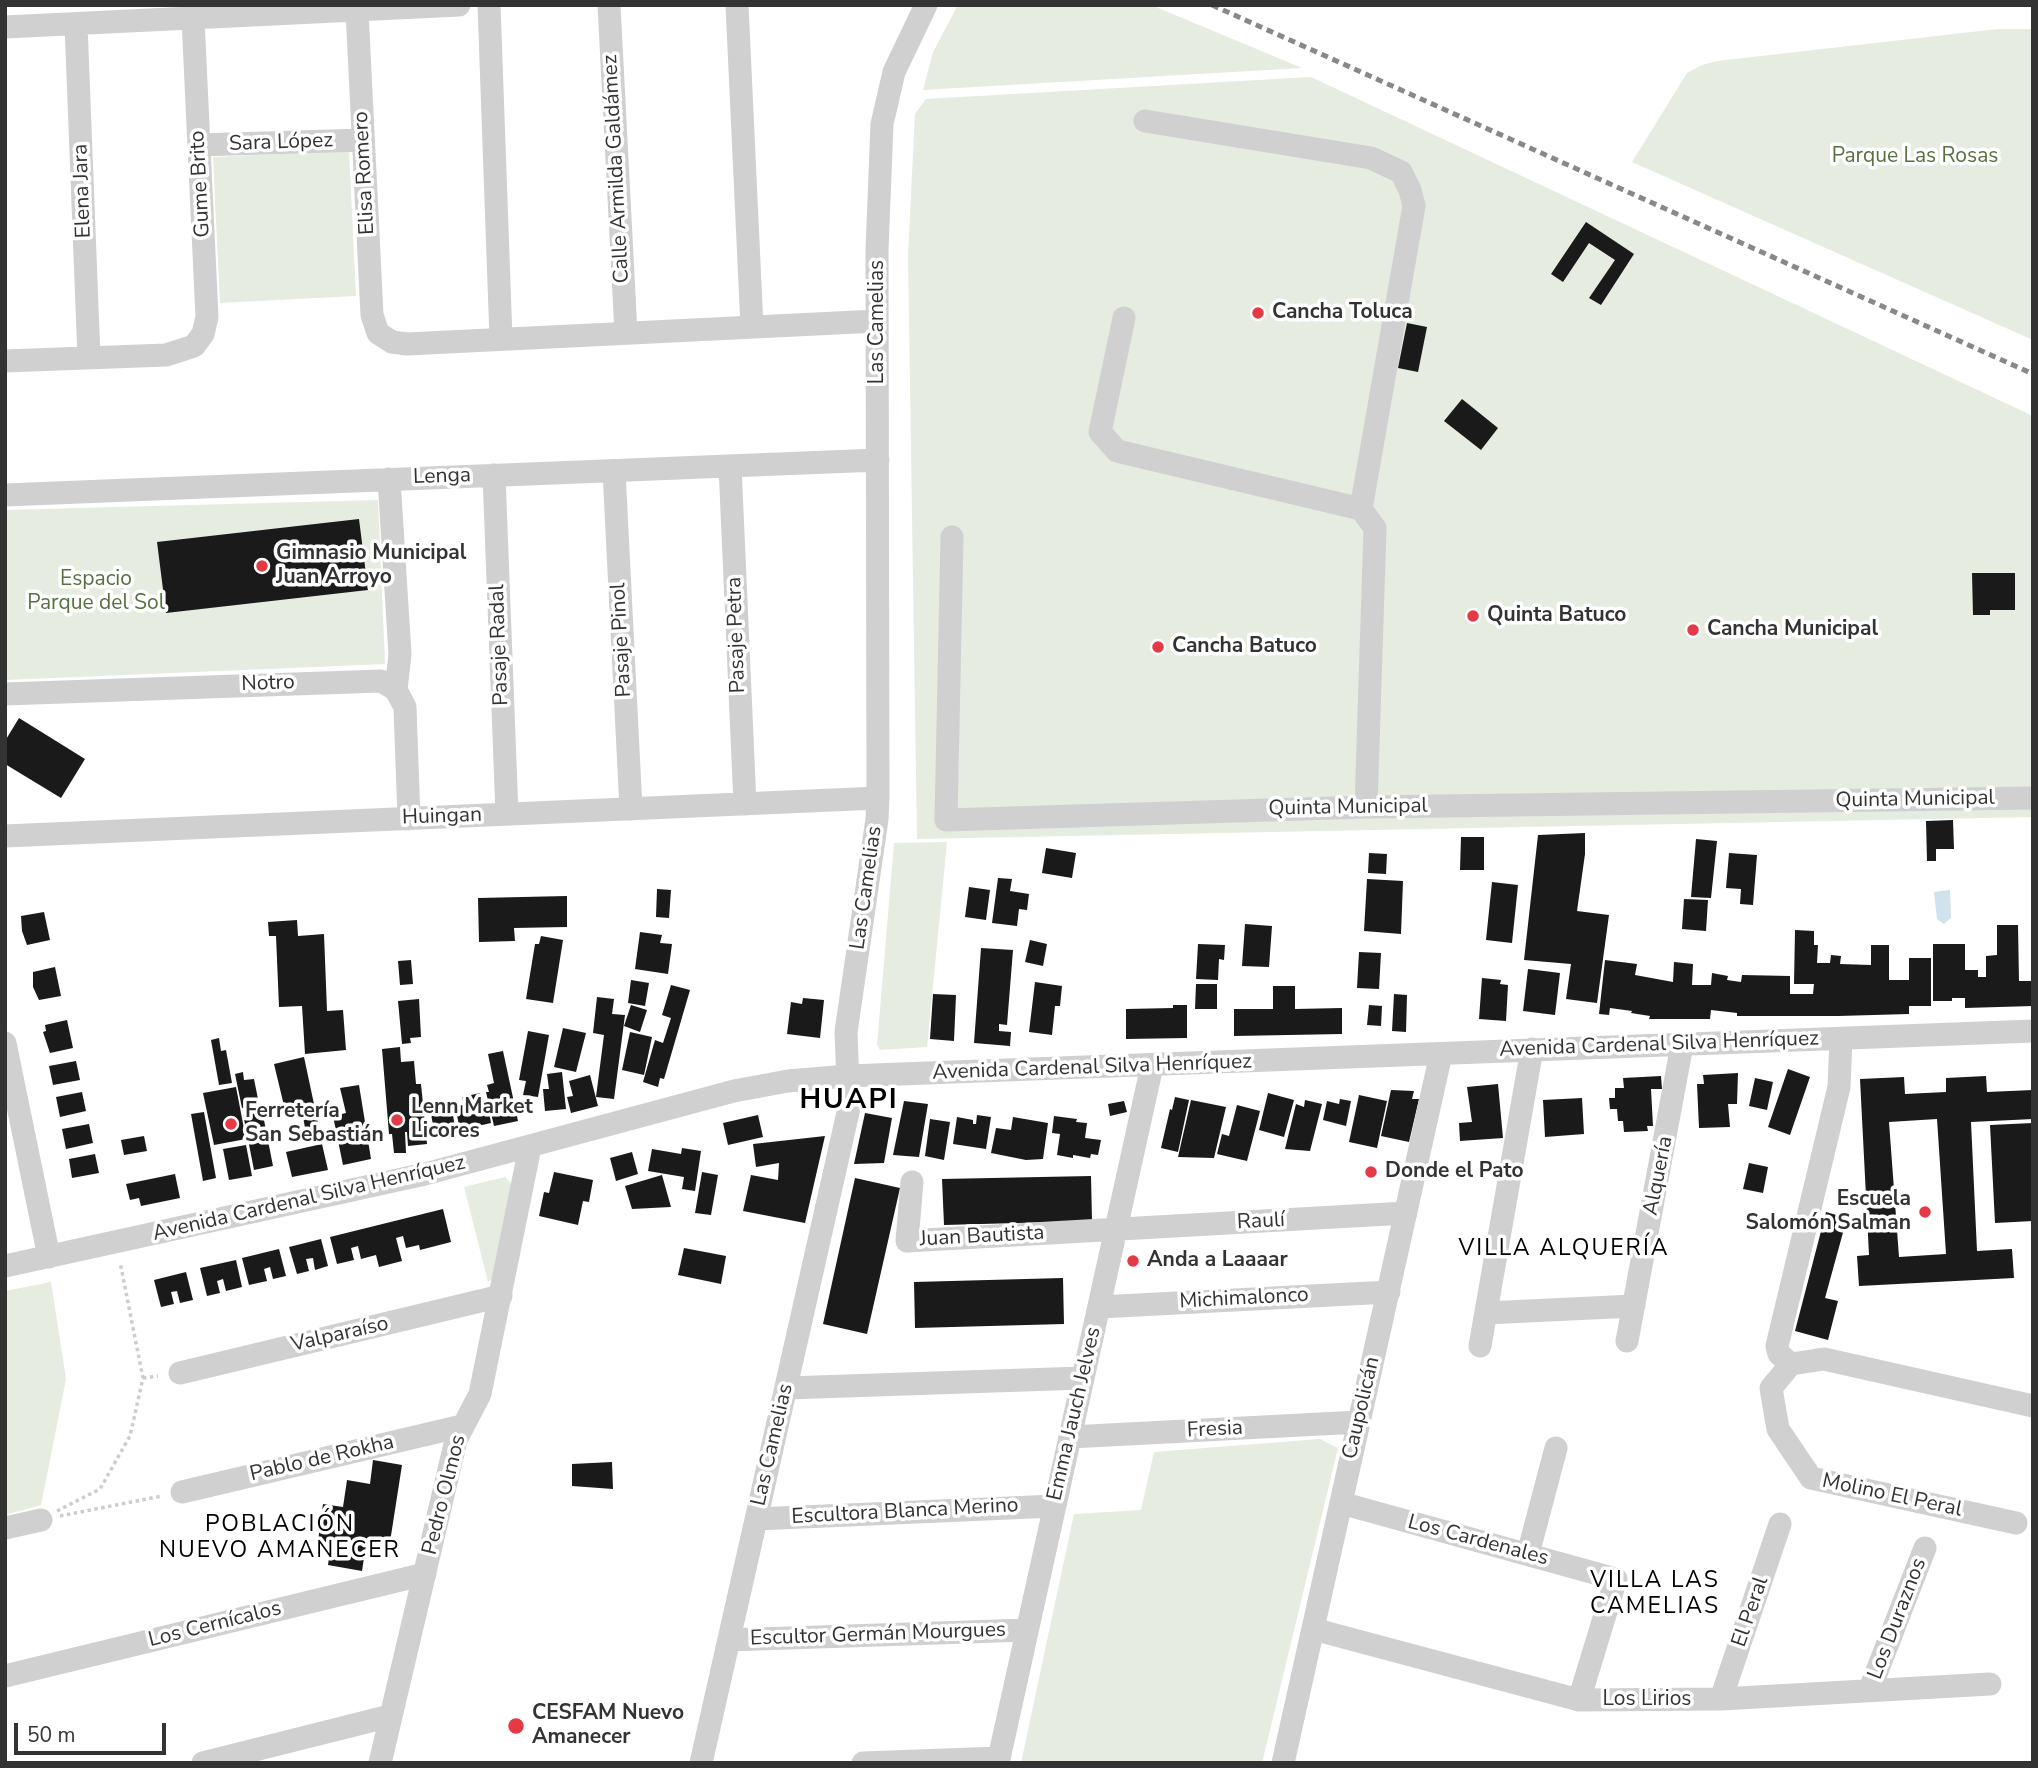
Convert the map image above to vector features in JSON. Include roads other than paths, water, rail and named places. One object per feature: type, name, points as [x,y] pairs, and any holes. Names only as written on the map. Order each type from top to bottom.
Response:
[{"type":"street","points":[[5,27],[459,5]]},
{"type":"street","points":[[489,5],[501,339],[877,321]]},
{"type":"street","name":"Calle Armilda Galdámez","points":[[609,5],[626,333]]},
{"type":"street","points":[[737,5],[752,327]]},
{"type":"street","name":"Las Camelias","points":[[701,1763],[849,1108],[847,1024],[878,798],[877,321],[882,124],[894,72],[926,5]]},
{"type":"street","name":"Elisa Romero","points":[[357,11],[372,315],[378,333],[392,342],[407,344],[501,339]]},
{"type":"street","name":"Gume Brito","points":[[89,358],[166,355],[194,346],[203,334],[208,317],[193,19]]},
{"type":"street","name":"Elena Jara","points":[[76,24],[89,358]]},
{"type":"street","points":[[1144,121],[1371,158],[1401,172],[1414,206],[1361,509]]},
{"type":"street","name":"Sara López","points":[[199,145],[363,140]]},
{"type":"street","points":[[1124,318],[1100,432],[1116,451],[1361,509],[1375,528],[1366,807]]},
{"type":"street","points":[[5,362],[89,358]]},
{"type":"street","name":"Lenga","points":[[5,495],[878,460]]},
{"type":"street","name":"Pasaje Petra","points":[[730,466],[745,804]]},
{"type":"street","name":"Pasaje Pinol","points":[[614,471],[631,809]]},
{"type":"street","name":"Pasaje Radal","points":[[494,475],[506,814]]},
{"type":"street","points":[[390,480],[400,653],[396,690],[405,707],[409,819]]},
{"type":"street","name":"Quinta Municipal","points":[[952,537],[946,820],[1366,807],[2033,798]]},
{"type":"street","name":"Notro","points":[[5,694],[373,681],[381,681],[396,690]]},
{"type":"street","name":"Huingan","points":[[5,836],[878,798]]},
{"type":"street","name":"Avenida Cardenal Silva Henríquez","points":[[5,1266],[353,1191],[530,1147],[734,1091],[788,1081],[848,1076],[2033,1031]]},
{"type":"street","points":[[1841,1039],[1839,1087],[1777,1346],[1779,1354],[1791,1364],[1824,1359],[2033,1406]]},
{"type":"street","points":[[5,1043],[50,1257]]},
{"type":"street","name":"Alquería","points":[[1627,1341],[1682,1045]]},
{"type":"street","points":[[1480,1346],[1532,1049]]},
{"type":"street","name":"Caupolicán","points":[[1283,1763],[1441,1054]]},
{"type":"street","name":"Emma Jauch Jelves","points":[[999,1761],[1152,1066]]},
{"type":"street","name":"Pedro Olmos","points":[[380,1763],[456,1440],[480,1394],[530,1147]]},
{"type":"street","name":"Juan Bautista","points":[[912,1182],[907,1241],[1116,1230]]},
{"type":"street","name":"Raulí","points":[[1116,1230],[1406,1213]]},
{"type":"street","name":"Michimalonco","points":[[1099,1307],[1389,1292]]},
{"type":"street","name":"Valparaíso","points":[[180,1373],[500,1296]]},
{"type":"street","points":[[1486,1313],[1634,1306]]},
{"type":"street","name":"Molino El Peral","points":[[1791,1364],[1771,1388],[1778,1429],[1811,1478],[2016,1523]]},
{"type":"street","points":[[787,1388],[1083,1378]]},
{"type":"street","name":"Fresia","points":[[1070,1437],[1359,1422]]},
{"type":"street","name":"Pablo de Rokha","points":[[181,1492],[462,1426]]},
{"type":"street","points":[[1528,1554],[1556,1448]]},
{"type":"street","name":"Los Cardenales","points":[[1341,1503],[1616,1579],[1579,1700]]},
{"type":"street","name":"Escultora Blanca Merino","points":[[756,1519],[1055,1506]]},
{"type":"street","points":[[5,1528],[41,1520]]},
{"type":"street","name":"El Peral","points":[[1721,1699],[1780,1524]]},
{"type":"street","name":"Los Duraznos","points":[[1871,1689],[1925,1548]]},
{"type":"street","name":"Los Cernícalos","points":[[5,1676],[425,1574]]},
{"type":"street","name":"Los Lirios","points":[[1313,1629],[1579,1700],[1721,1699],[1990,1684]]},
{"type":"street","name":"Escultor Germán Mourgues","points":[[729,1640],[1027,1630]]},
{"type":"street","points":[[203,1763],[390,1716]]},
{"type":"street","points":[[863,1763],[999,1761]]},
{"type":"water","points":[[1950,890],[1951,918],[1944,924],[1937,919],[1934,892]]},
{"type":"railway","points":[[1212,5],[2033,374]]},
{"type":"place","name":"Cancha Toluca","points":[[1258,313]]},
{"type":"place","name":"Gimnasio Municipal Juan Arroyo","points":[[262,566]]},
{"type":"place","name":"Quinta Batuco","points":[[1473,616]]},
{"type":"place","name":"Cancha Municipal","points":[[1693,630]]},
{"type":"place","name":"Cancha Batuco","points":[[1158,647]]},
{"type":"place","name":"Lenn Market Licores","points":[[397,1120]]},
{"type":"place","name":"Ferretería San Sebastián","points":[[231,1124]]},
{"type":"place","name":"Donde el Pato","points":[[1371,1172]]},
{"type":"place","name":"Escuela Salomón Salman","points":[[1925,1212]]},
{"type":"place","name":"Anda a Laaaar","points":[[1133,1261]]},
{"type":"place","name":"CESFAM Nuevo Amanecer","points":[[516,1726]]},
{"type":"district","name":"HUAPI","points":[[849,1101]]},
{"type":"district","name":"VILLA ALQUERÍA","points":[[1564,1249]]},
{"type":"district","name":"POBLACIÓN NUEVO AMANECER","points":[[280,1538]]},
{"type":"district","name":"VILLA LAS CAMELIAS","points":[[1655,1594]]},
{"type":"park label","name":"Parque Las Rosas","points":[[1915,157]]},
{"type":"park label","name":"Espacio Parque del Sol","points":[[96,592]]}]
